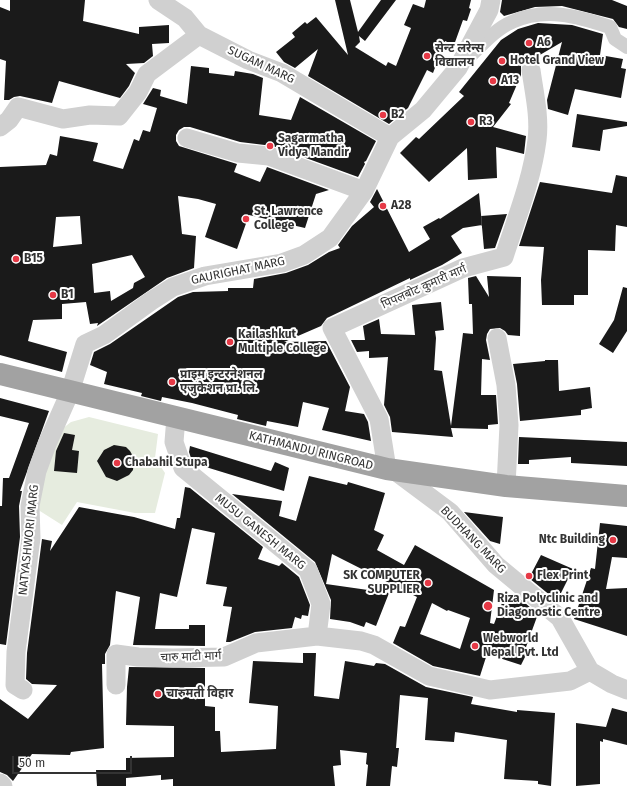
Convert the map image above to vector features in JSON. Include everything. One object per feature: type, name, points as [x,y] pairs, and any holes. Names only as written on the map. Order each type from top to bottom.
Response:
[{"type":"highway","name":"KATHMANDU RINGROAD","points":[[0,374],[391,470],[506,486],[627,496]]},
{"type":"street","name":"SUGAM MARG","points":[[158,0],[185,18],[199,35],[248,60],[282,73],[390,137]]},
{"type":"street","name":"GAURIGHAT MARG","points":[[70,392],[86,344],[104,335],[150,301],[173,287],[205,276],[282,263],[304,254],[330,238],[364,191],[390,137],[423,110],[458,68],[489,10],[491,0]]},
{"type":"street","points":[[458,68],[486,40],[511,22],[552,13],[590,20],[610,27],[615,39],[627,47]]},
{"type":"street","points":[[0,127],[9,120],[18,107],[63,119],[90,115],[119,116],[138,92],[147,74],[199,35]]},
{"type":"street","name":"पिपलबोट कुमारी मार्ग","points":[[391,470],[379,419],[332,328],[463,268],[504,257],[531,169],[537,139],[538,123],[531,70]]},
{"type":"street","points":[[187,138],[238,153],[269,156],[364,191]]},
{"type":"street","points":[[498,338],[506,385],[509,425],[506,486]]},
{"type":"street","name":"NATYASHWORI MARG","points":[[23,690],[15,685],[16,652],[31,538],[30,506],[37,471],[70,392]]},
{"type":"street","name":"MUSU GANESH MARG","points":[[176,417],[174,442],[183,468],[308,570],[321,604],[317,636]]},
{"type":"street","name":"BUDHANG MARG","points":[[391,470],[450,512],[496,565],[560,618],[590,671]]},
{"type":"street","points":[[317,636],[361,641],[374,645],[429,676],[490,690],[570,680],[590,671],[612,684],[627,690]]},
{"type":"street","name":"चारु माटी मार्ग","points":[[116,685],[116,654],[138,657],[173,658],[224,657],[256,643],[317,636]]},
{"type":"street","points":[[0,783],[3,786]]},
{"type":"shaded area","points":[[89,417],[158,434],[155,458],[165,473],[155,513],[135,513],[77,502],[62,525],[32,506],[62,429],[71,422]]},
{"type":"building","points":[[10,0],[85,0],[83,21],[139,34],[139,27],[169,25],[169,43],[152,44],[153,56],[144,63],[126,64],[135,73],[129,86],[120,98],[59,81],[52,103],[20,96],[9,100],[4,100],[6,61],[0,59],[0,7],[10,11]]},
{"type":"building","points":[[335,0],[350,0],[358,32],[381,0],[396,0],[365,41],[359,36],[360,42],[355,47],[386,66],[388,62],[396,66],[411,28],[404,25],[413,4],[424,8],[426,0],[471,0],[469,8],[471,9],[467,21],[463,20],[454,45],[445,41],[433,73],[427,70],[408,108],[389,124],[308,76],[318,49],[295,68],[284,62],[276,52],[295,37],[292,33],[305,22],[307,24],[316,17],[348,55]]},
{"type":"building","points":[[502,0],[612,0],[627,6],[627,29],[619,27],[613,19],[562,6],[535,7],[504,16],[500,12]]},
{"type":"building","points":[[538,23],[572,25],[603,34],[600,55],[623,59],[621,68],[626,69],[621,98],[575,89],[568,115],[548,109],[547,100],[562,42],[533,59],[524,62],[521,66],[521,75],[509,103],[511,104],[493,127],[526,136],[524,154],[496,147],[497,178],[468,180],[467,148],[429,182],[400,153],[416,137],[419,139],[464,96],[459,92],[501,40],[518,29]]},
{"type":"building","points":[[191,66],[209,68],[209,73],[234,76],[235,71],[253,74],[263,78],[259,115],[291,120],[300,97],[376,141],[366,161],[364,162],[365,164],[358,177],[273,146],[240,142],[190,127],[184,127],[179,130],[176,135],[176,141],[179,146],[237,164],[234,172],[260,182],[267,167],[329,190],[316,194],[305,228],[249,215],[237,249],[205,237],[216,204],[178,196],[182,234],[196,236],[194,268],[167,278],[97,326],[98,323],[90,324],[86,302],[62,304],[62,319],[33,320],[28,341],[67,352],[62,372],[0,355],[0,167],[46,165],[50,154],[57,156],[60,136],[98,143],[93,161],[123,169],[134,139],[139,141],[143,130],[150,132],[157,108],[143,104],[153,88],[161,90],[160,96],[187,104]],"holes":[[[80,216],[82,244],[53,247],[56,217]],[[132,255],[145,277],[134,283],[133,288],[111,301],[110,291],[94,293],[92,264]]]},
{"type":"building","points":[[577,114],[627,122],[627,126],[603,130],[600,151],[572,147]]},
{"type":"building","points":[[616,175],[627,177],[627,227],[616,225],[615,251],[588,250],[588,295],[574,295],[574,305],[542,305],[541,280],[544,247],[519,246],[540,182],[612,193]]},
{"type":"building","points":[[377,189],[409,252],[430,239],[423,227],[439,218],[440,219],[479,193],[482,225],[463,228],[451,236],[462,253],[442,265],[410,280],[410,278],[327,318],[321,326],[284,342],[326,341],[350,387],[345,411],[364,414],[368,422],[371,441],[322,430],[329,408],[303,402],[298,427],[267,421],[266,426],[237,419],[238,415],[192,403],[162,397],[161,401],[141,396],[142,393],[104,384],[107,372],[90,365],[94,352],[110,344],[178,297],[193,292],[228,291],[228,288],[253,288],[254,279],[286,273],[308,265],[329,252],[340,248],[338,245],[352,226],[374,207],[370,202]]},
{"type":"building","points":[[507,214],[495,248],[484,249],[481,216]]},
{"type":"building","points":[[476,276],[489,297],[487,276],[521,277],[520,336],[508,335],[500,328],[490,329],[486,340],[490,360],[482,359],[481,395],[496,395],[498,424],[488,425],[488,429],[451,428],[453,437],[392,432],[390,417],[384,405],[388,357],[369,358],[369,351],[357,352],[351,340],[365,340],[363,326],[379,319],[381,334],[415,335],[412,305],[441,302],[444,330],[435,331],[434,370],[442,371],[451,426],[463,333],[473,334],[472,304],[469,304],[468,278]]},
{"type":"building","points":[[623,287],[627,288],[627,331],[613,353],[599,344],[614,320]]},
{"type":"building","points":[[558,360],[559,391],[590,387],[592,408],[581,410],[581,415],[520,421],[517,384],[513,364]]},
{"type":"building","points":[[0,398],[49,411],[20,491],[22,491],[19,506],[20,537],[6,645],[0,644],[0,506],[2,506],[3,478],[9,478],[29,423],[0,416]]},
{"type":"building","points":[[64,433],[75,435],[72,450],[79,451],[77,473],[54,471],[56,451]]},
{"type":"building","points":[[519,437],[627,442],[627,466],[571,463],[571,457],[529,460],[529,464],[518,464]]},
{"type":"building","name":"Chabahil Stupa","points":[[114,445],[126,447],[134,458],[133,470],[129,475],[117,481],[106,477],[97,461],[104,450]]},
{"type":"building","points":[[190,446],[271,471],[275,462],[289,468],[284,491],[196,464],[192,461],[189,452]]},
{"type":"building","points":[[309,476],[347,485],[348,482],[385,493],[374,530],[384,535],[377,550],[404,565],[415,545],[494,590],[490,623],[494,624],[505,595],[516,601],[518,597],[538,614],[526,647],[529,649],[521,665],[487,654],[480,676],[433,666],[393,643],[400,626],[405,627],[417,597],[332,554],[326,584],[389,593],[376,626],[366,622],[364,627],[350,622],[330,619],[331,600],[315,562],[232,494],[282,501],[279,516],[296,521]],"holes":[[[432,603],[447,611],[448,610],[470,618],[460,649],[420,634]]]},
{"type":"building","points":[[185,487],[190,488],[263,547],[258,559],[279,566],[282,563],[299,577],[310,605],[308,616],[302,615],[301,619],[295,617],[292,628],[255,632],[230,642],[226,642],[232,607],[223,606],[227,587],[206,584],[215,533],[192,528],[177,597],[160,593],[155,629],[189,629],[189,625],[205,625],[205,646],[133,645],[140,597],[116,591],[110,645],[105,654],[105,664],[102,664],[104,748],[71,752],[70,755],[32,754],[13,781],[7,775],[0,772],[0,699],[28,719],[57,685],[32,684],[26,679],[27,653],[42,539],[52,541],[50,551],[79,507],[134,517],[175,529],[177,518],[180,518]]},
{"type":"building","points":[[464,512],[503,517],[500,544],[490,541]]},
{"type":"building","points":[[600,523],[627,526],[627,558],[612,557],[606,589],[627,588],[627,636],[574,619],[591,568],[595,569]]},
{"type":"building","points":[[541,555],[573,569],[557,601],[529,578]]},
{"type":"building","points":[[303,653],[316,653],[314,696],[339,699],[345,661],[374,666],[376,663],[385,664],[426,687],[473,697],[471,704],[517,712],[517,710],[555,713],[551,786],[538,784],[538,781],[504,779],[507,740],[455,732],[454,742],[425,740],[428,698],[400,695],[396,748],[399,748],[397,767],[392,766],[390,786],[366,786],[368,765],[366,764],[367,753],[340,750],[341,765],[333,766],[335,786],[173,786],[173,779],[161,780],[161,775],[126,778],[126,786],[97,786],[96,770],[126,770],[126,758],[174,757],[174,726],[126,725],[129,667],[205,668],[205,706],[215,707],[215,731],[220,731],[221,752],[276,749],[278,706],[249,703],[253,661],[303,663]]},
{"type":"building","points":[[612,708],[627,712],[627,745],[603,739],[603,742],[600,741],[600,784],[576,786],[576,723],[606,727]]},
{"type":"place","name":"A6","points":[[529,43]]},
{"type":"place","name":"सेन्ट लरेन्स विद्यालय","points":[[427,56]]},
{"type":"place","name":"Hotel Grand View","points":[[502,61]]},
{"type":"place","name":"A13","points":[[493,81]]},
{"type":"place","name":"B2","points":[[383,115]]},
{"type":"place","name":"R3","points":[[471,122]]},
{"type":"place","name":"Sagarmatha Vidya Mandir","points":[[270,146]]},
{"type":"place","name":"A28","points":[[383,206]]},
{"type":"place","name":"St. Lawrence College","points":[[246,219]]},
{"type":"place","name":"B15","points":[[16,259]]},
{"type":"place","name":"B1","points":[[53,295]]},
{"type":"place","name":"Kailashkut Multiple College","points":[[230,342]]},
{"type":"place","name":"प्राइम इन्टरनेशनल एजुकेशन प्रा. लि.","points":[[172,382]]},
{"type":"place","name":"Chabahil Stupa","points":[[117,463]]},
{"type":"place","name":"Ntc Building","points":[[613,540]]},
{"type":"place","name":"Flex Print","points":[[529,576]]},
{"type":"place","name":"SK COMPUTER SUPPLIER","points":[[428,583]]},
{"type":"place","name":"Riza Polyclinic and Diagonostic Centre","points":[[488,606]]},
{"type":"place","name":"Webworld Nepal Pvt. Ltd","points":[[475,646]]},
{"type":"place","name":"चारुमती विहार","points":[[158,694]]}]
